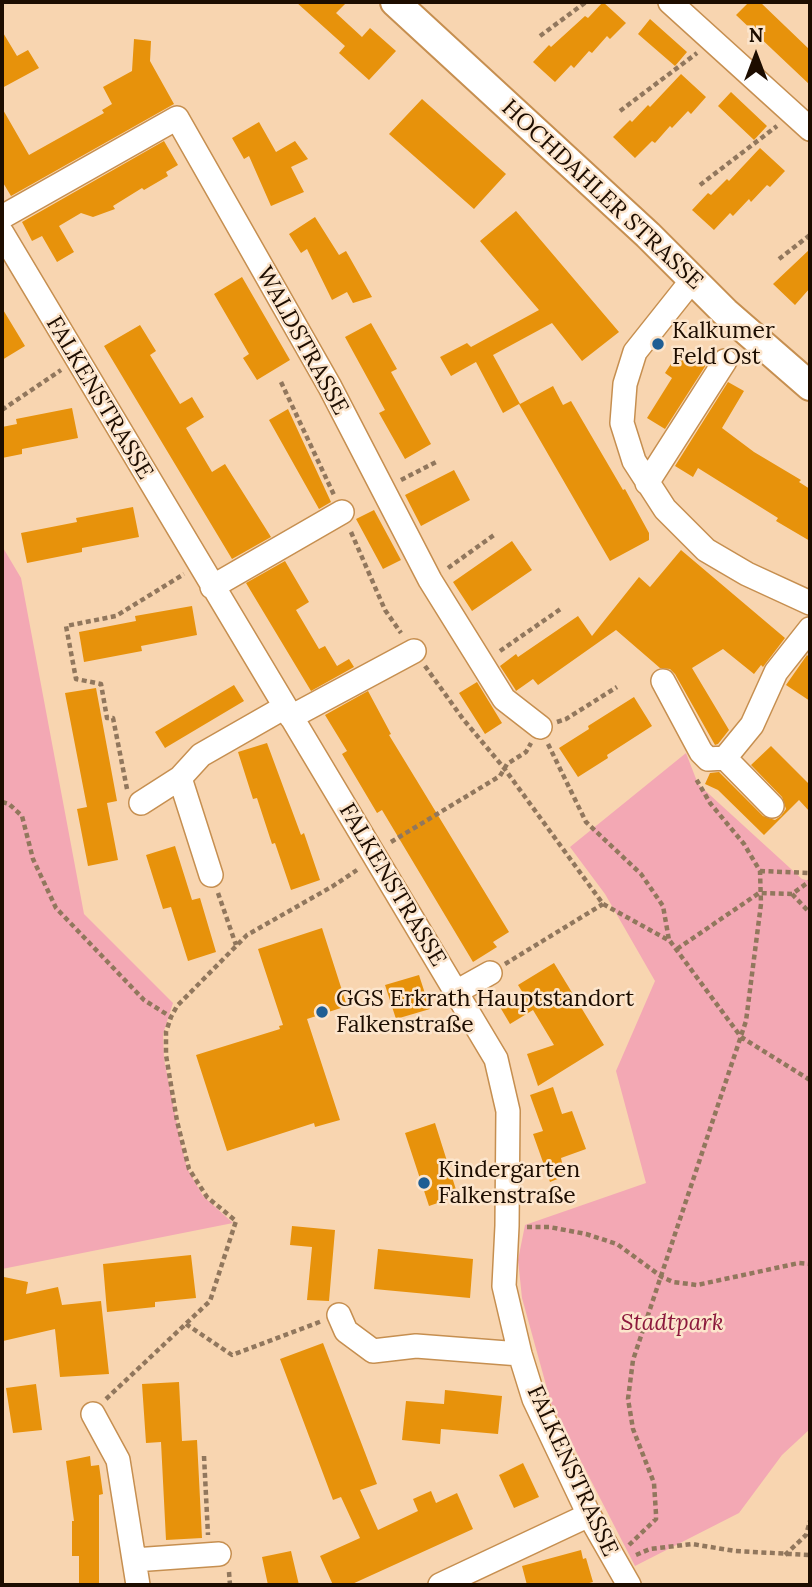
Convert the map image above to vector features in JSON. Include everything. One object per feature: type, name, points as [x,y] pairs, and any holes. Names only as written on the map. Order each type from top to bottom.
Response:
[{"type":"main road","name":"HOCHDAHLER STRASSE","points":[[395,2],[693,279],[725,312],[810,386]]},
{"type":"street","points":[[670,2],[810,129]]},
{"type":"street","name":"WALDSTRASSE","points":[[2,217],[177,118],[330,387],[430,580],[504,699],[540,727]]},
{"type":"street","name":"FALKENSTRASSE","points":[[2,233],[496,1059],[508,1111],[504,1286],[520,1354],[534,1399],[589,1515],[629,1585]]},
{"type":"street","points":[[693,279],[635,352],[625,384],[622,423],[634,461],[665,509],[706,550],[747,574],[810,603]]},
{"type":"street","points":[[647,483],[725,361]]},
{"type":"street","points":[[212,587],[342,512]]},
{"type":"street","points":[[716,759],[752,725],[776,672],[810,629]]},
{"type":"street","points":[[141,803],[180,778],[201,755],[414,651]]},
{"type":"street","points":[[663,681],[701,752],[716,759],[772,806]]},
{"type":"street","points":[[180,778],[211,876]]},
{"type":"street","points":[[456,992],[490,973]]},
{"type":"street","points":[[339,1315],[345,1331],[373,1351],[416,1346],[520,1354]]},
{"type":"street","points":[[93,1414],[118,1460],[138,1585]]},
{"type":"street","points":[[440,1585],[589,1515]]},
{"type":"street","points":[[134,1560],[214,1555]]},
{"type":"path","points":[[540,36],[586,2]]},
{"type":"path","points":[[620,111],[699,52]]},
{"type":"path","points":[[700,185],[776,127]]},
{"type":"path","points":[[779,260],[810,235]]},
{"type":"path","points":[[2,410],[76,360]]},
{"type":"path","points":[[281,382],[385,610],[463,719],[504,768],[603,904],[670,941],[741,1037],[810,1080]]},
{"type":"path","points":[[382,490],[438,461]]},
{"type":"path","points":[[430,580],[494,536]]},
{"type":"path","points":[[141,803],[129,796],[113,718],[107,718],[101,684],[76,680],[66,626],[116,616],[199,564]]},
{"type":"path","points":[[482,663],[562,608]]},
{"type":"path","points":[[93,1414],[116,1388],[210,1301],[236,1221],[207,1197],[189,1169],[177,1121],[166,1055],[166,1032],[177,1006],[247,935],[333,886],[384,846],[500,776],[507,764],[526,751],[540,727],[566,719],[617,687]]},
{"type":"path","points":[[540,727],[586,822],[641,874],[663,906],[670,941]]},
{"type":"path","points":[[612,1559],[656,1519],[654,1483],[633,1429],[628,1399],[634,1360],[746,1021],[754,963],[761,904],[760,871],[744,844],[710,803],[690,769],[716,759]]},
{"type":"path","points":[[2,802],[9,804],[22,816],[33,859],[56,908],[144,1000],[171,1017]]},
{"type":"path","points":[[760,871],[810,873]]},
{"type":"path","points":[[211,876],[236,945]]},
{"type":"path","points":[[677,948],[760,893],[792,894],[810,881]]},
{"type":"path","points":[[792,894],[810,913]]},
{"type":"path","points":[[490,973],[603,904]]},
{"type":"path","points":[[523,1227],[549,1227],[586,1234],[617,1244],[662,1277],[673,1282],[696,1285],[799,1263],[810,1264]]},
{"type":"path","points":[[186,1324],[232,1355],[339,1315]]},
{"type":"path","points":[[204,1456],[214,1555]]},
{"type":"path","points":[[785,1555],[806,1535],[810,1521]]},
{"type":"path","points":[[638,1554],[650,1549],[692,1544],[735,1551],[810,1555]]},
{"type":"green space","points":[[2,546],[21,578],[84,914],[173,1003],[163,1034],[164,1059],[182,1149],[188,1170],[203,1196],[233,1223],[2,1269]]},
{"type":"green space","name":"Stadtpark","points":[[686,753],[698,784],[802,879],[810,881],[810,1429],[782,1455],[739,1513],[635,1566],[551,1403],[522,1298],[518,1260],[525,1225],[646,1183],[616,1071],[655,981],[605,894],[570,847]]},
{"type":"building","points":[[296,2],[347,2],[336,13],[362,37],[370,28],[396,51],[369,80],[339,53],[345,46]]},
{"type":"building","points":[[603,2],[626,23],[610,39],[607,36],[592,53],[589,51],[574,68],[571,65],[555,82],[533,62],[549,45],[551,47],[585,16],[588,18]]},
{"type":"building","points":[[749,2],[760,2],[810,50],[810,85],[736,15]]},
{"type":"building","points":[[650,19],[687,52],[675,66],[638,34]]},
{"type":"building","points":[[2,31],[17,56],[28,50],[39,68],[2,88]]},
{"type":"building","points":[[134,39],[151,41],[150,61],[174,104],[11,196],[2,181],[2,108],[29,155],[104,113],[102,110],[112,104],[103,87],[132,71]]},
{"type":"building","points":[[681,74],[706,97],[691,114],[688,111],[672,128],[670,126],[655,143],[652,141],[635,158],[613,137],[648,105],[650,107]]},
{"type":"building","points":[[731,92],[767,126],[754,140],[718,106]]},
{"type":"building","points":[[422,99],[506,174],[474,209],[389,134]]},
{"type":"building","points":[[259,122],[276,152],[295,141],[308,159],[291,167],[304,192],[271,206],[249,156],[244,159],[232,138]]},
{"type":"building","points":[[164,141],[178,165],[166,172],[168,176],[113,206],[115,209],[93,217],[81,213],[59,226],[74,252],[57,262],[42,236],[32,241],[22,222]]},
{"type":"building","points":[[760,148],[785,171],[751,202],[749,199],[733,216],[730,213],[714,230],[692,210],[708,193],[711,195],[727,179],[729,181]]},
{"type":"building","points":[[516,211],[619,332],[582,361],[552,323],[493,355],[520,404],[553,386],[563,405],[571,401],[623,490],[625,489],[649,533],[649,540],[610,561],[519,404],[503,413],[476,362],[451,376],[440,357],[467,343],[471,347],[539,310],[480,241]]},
{"type":"building","points":[[315,217],[339,255],[346,251],[372,297],[353,303],[347,292],[332,300],[307,249],[301,253],[289,234]]},
{"type":"building","points":[[810,249],[810,288],[795,305],[773,284]]},
{"type":"building","points":[[242,277],[290,360],[257,380],[243,358],[249,354],[214,294]]},
{"type":"building","points":[[2,308],[25,346],[2,360]]},
{"type":"building","points":[[371,323],[397,369],[391,372],[431,444],[405,459],[379,413],[385,410],[345,337]]},
{"type":"building","points":[[140,325],[156,351],[150,355],[180,404],[192,397],[204,417],[186,428],[212,472],[225,464],[271,537],[232,559],[104,346]]},
{"type":"building","points":[[683,351],[706,365],[665,429],[647,418],[672,378],[665,373],[676,356],[679,358]]},
{"type":"building","points":[[728,382],[744,391],[722,428],[754,452],[801,480],[799,482],[810,489],[810,541],[698,468],[693,477],[675,466]]},
{"type":"building","points":[[72,408],[78,438],[22,449],[22,454],[2,458],[2,427],[17,424],[16,419]]},
{"type":"building","points":[[288,409],[331,502],[319,509],[269,420]]},
{"type":"building","points":[[454,470],[470,500],[421,526],[405,495]]},
{"type":"building","points":[[133,507],[139,537],[82,548],[82,552],[27,563],[21,533],[77,522],[76,518]]},
{"type":"building","points":[[374,510],[401,560],[383,569],[356,519]]},
{"type":"building","points":[[512,541],[532,570],[472,611],[453,582]]},
{"type":"building","points":[[681,550],[785,638],[763,667],[761,665],[754,674],[723,649],[692,668],[729,730],[718,744],[715,745],[675,674],[670,669],[660,668],[616,630],[538,685],[533,679],[516,691],[500,666],[516,654],[518,657],[578,616],[592,636],[639,577],[650,587]]},
{"type":"building","points":[[285,561],[309,602],[296,610],[319,649],[325,646],[337,666],[349,659],[354,667],[311,691],[246,583]]},
{"type":"building","points":[[192,606],[197,635],[141,646],[142,651],[84,662],[79,632],[136,621],[135,616]]},
{"type":"building","points":[[807,655],[810,658],[810,701],[786,685]]},
{"type":"building","points":[[477,682],[502,723],[485,734],[459,693]]},
{"type":"building","points":[[234,685],[244,701],[165,748],[155,732]]},
{"type":"building","points":[[96,688],[117,801],[107,803],[118,860],[88,866],[77,809],[87,807],[65,693]]},
{"type":"building","points":[[368,691],[391,734],[389,735],[509,932],[493,942],[497,947],[473,962],[382,810],[377,813],[342,754],[347,751],[325,715]]},
{"type":"building","points":[[634,697],[652,726],[578,777],[559,748]]},
{"type":"building","points":[[267,743],[320,880],[291,890],[257,798],[253,799],[238,752]]},
{"type":"building","points":[[771,746],[810,785],[810,812],[799,800],[764,835],[718,790],[705,784],[710,773],[719,772],[763,816],[775,820],[786,809],[782,797],[751,765]]},
{"type":"building","points":[[175,846],[192,900],[200,898],[216,952],[188,961],[171,907],[163,909],[146,855]]},
{"type":"building","points":[[322,928],[347,1006],[307,1019],[340,1120],[315,1127],[314,1123],[227,1151],[196,1055],[280,1029],[279,1026],[283,1025],[258,949]]},
{"type":"building","points":[[554,963],[604,1045],[538,1086],[527,1054],[554,1045],[533,1010],[510,1024],[500,1007],[523,993],[518,985]]},
{"type":"building","points":[[419,975],[430,1009],[396,1019],[385,985]]},
{"type":"building","points":[[553,1087],[562,1114],[572,1111],[586,1149],[561,1158],[565,1176],[550,1182],[533,1134],[543,1131],[530,1095]]},
{"type":"building","points":[[435,1123],[458,1196],[429,1206],[405,1133]]},
{"type":"building","points":[[292,1226],[335,1230],[329,1301],[307,1300],[312,1247],[290,1245]]},
{"type":"building","points":[[378,1249],[473,1259],[470,1298],[374,1289]]},
{"type":"building","points":[[191,1255],[196,1298],[155,1302],[155,1307],[107,1312],[103,1264]]},
{"type":"building","points":[[4,1277],[28,1282],[26,1294],[58,1287],[62,1305],[101,1301],[109,1374],[60,1377],[55,1329],[3,1341]]},
{"type":"building","points":[[323,1343],[377,1484],[360,1490],[378,1530],[418,1511],[413,1499],[431,1491],[436,1503],[457,1493],[473,1529],[350,1585],[333,1585],[320,1556],[360,1538],[341,1497],[333,1500],[280,1359]]},
{"type":"building","points":[[179,1382],[182,1441],[197,1440],[202,1538],[166,1540],[161,1442],[146,1443],[142,1384]]},
{"type":"building","points":[[36,1384],[42,1430],[13,1433],[6,1388]]},
{"type":"building","points":[[445,1390],[502,1396],[498,1434],[441,1429],[440,1444],[402,1440],[406,1401],[444,1404]]},
{"type":"building","points":[[90,1456],[91,1466],[99,1465],[103,1494],[99,1495],[99,1585],[79,1585],[79,1556],[72,1556],[74,1521],[66,1461]]},
{"type":"building","points":[[523,1463],[539,1497],[514,1508],[499,1475]]},
{"type":"building","points":[[581,1550],[593,1582],[582,1585],[527,1585],[522,1566]]},
{"type":"building","points":[[291,1551],[299,1585],[268,1585],[262,1557]]},
{"type":"place","name":"Kalkumer Feld Ost","points":[[658,344]]},
{"type":"place","name":"GGS Erkrath Hauptstandort Falkenstraße","points":[[322,1012]]},
{"type":"place","name":"Kindergarten Falkenstraße","points":[[424,1183]]}]
